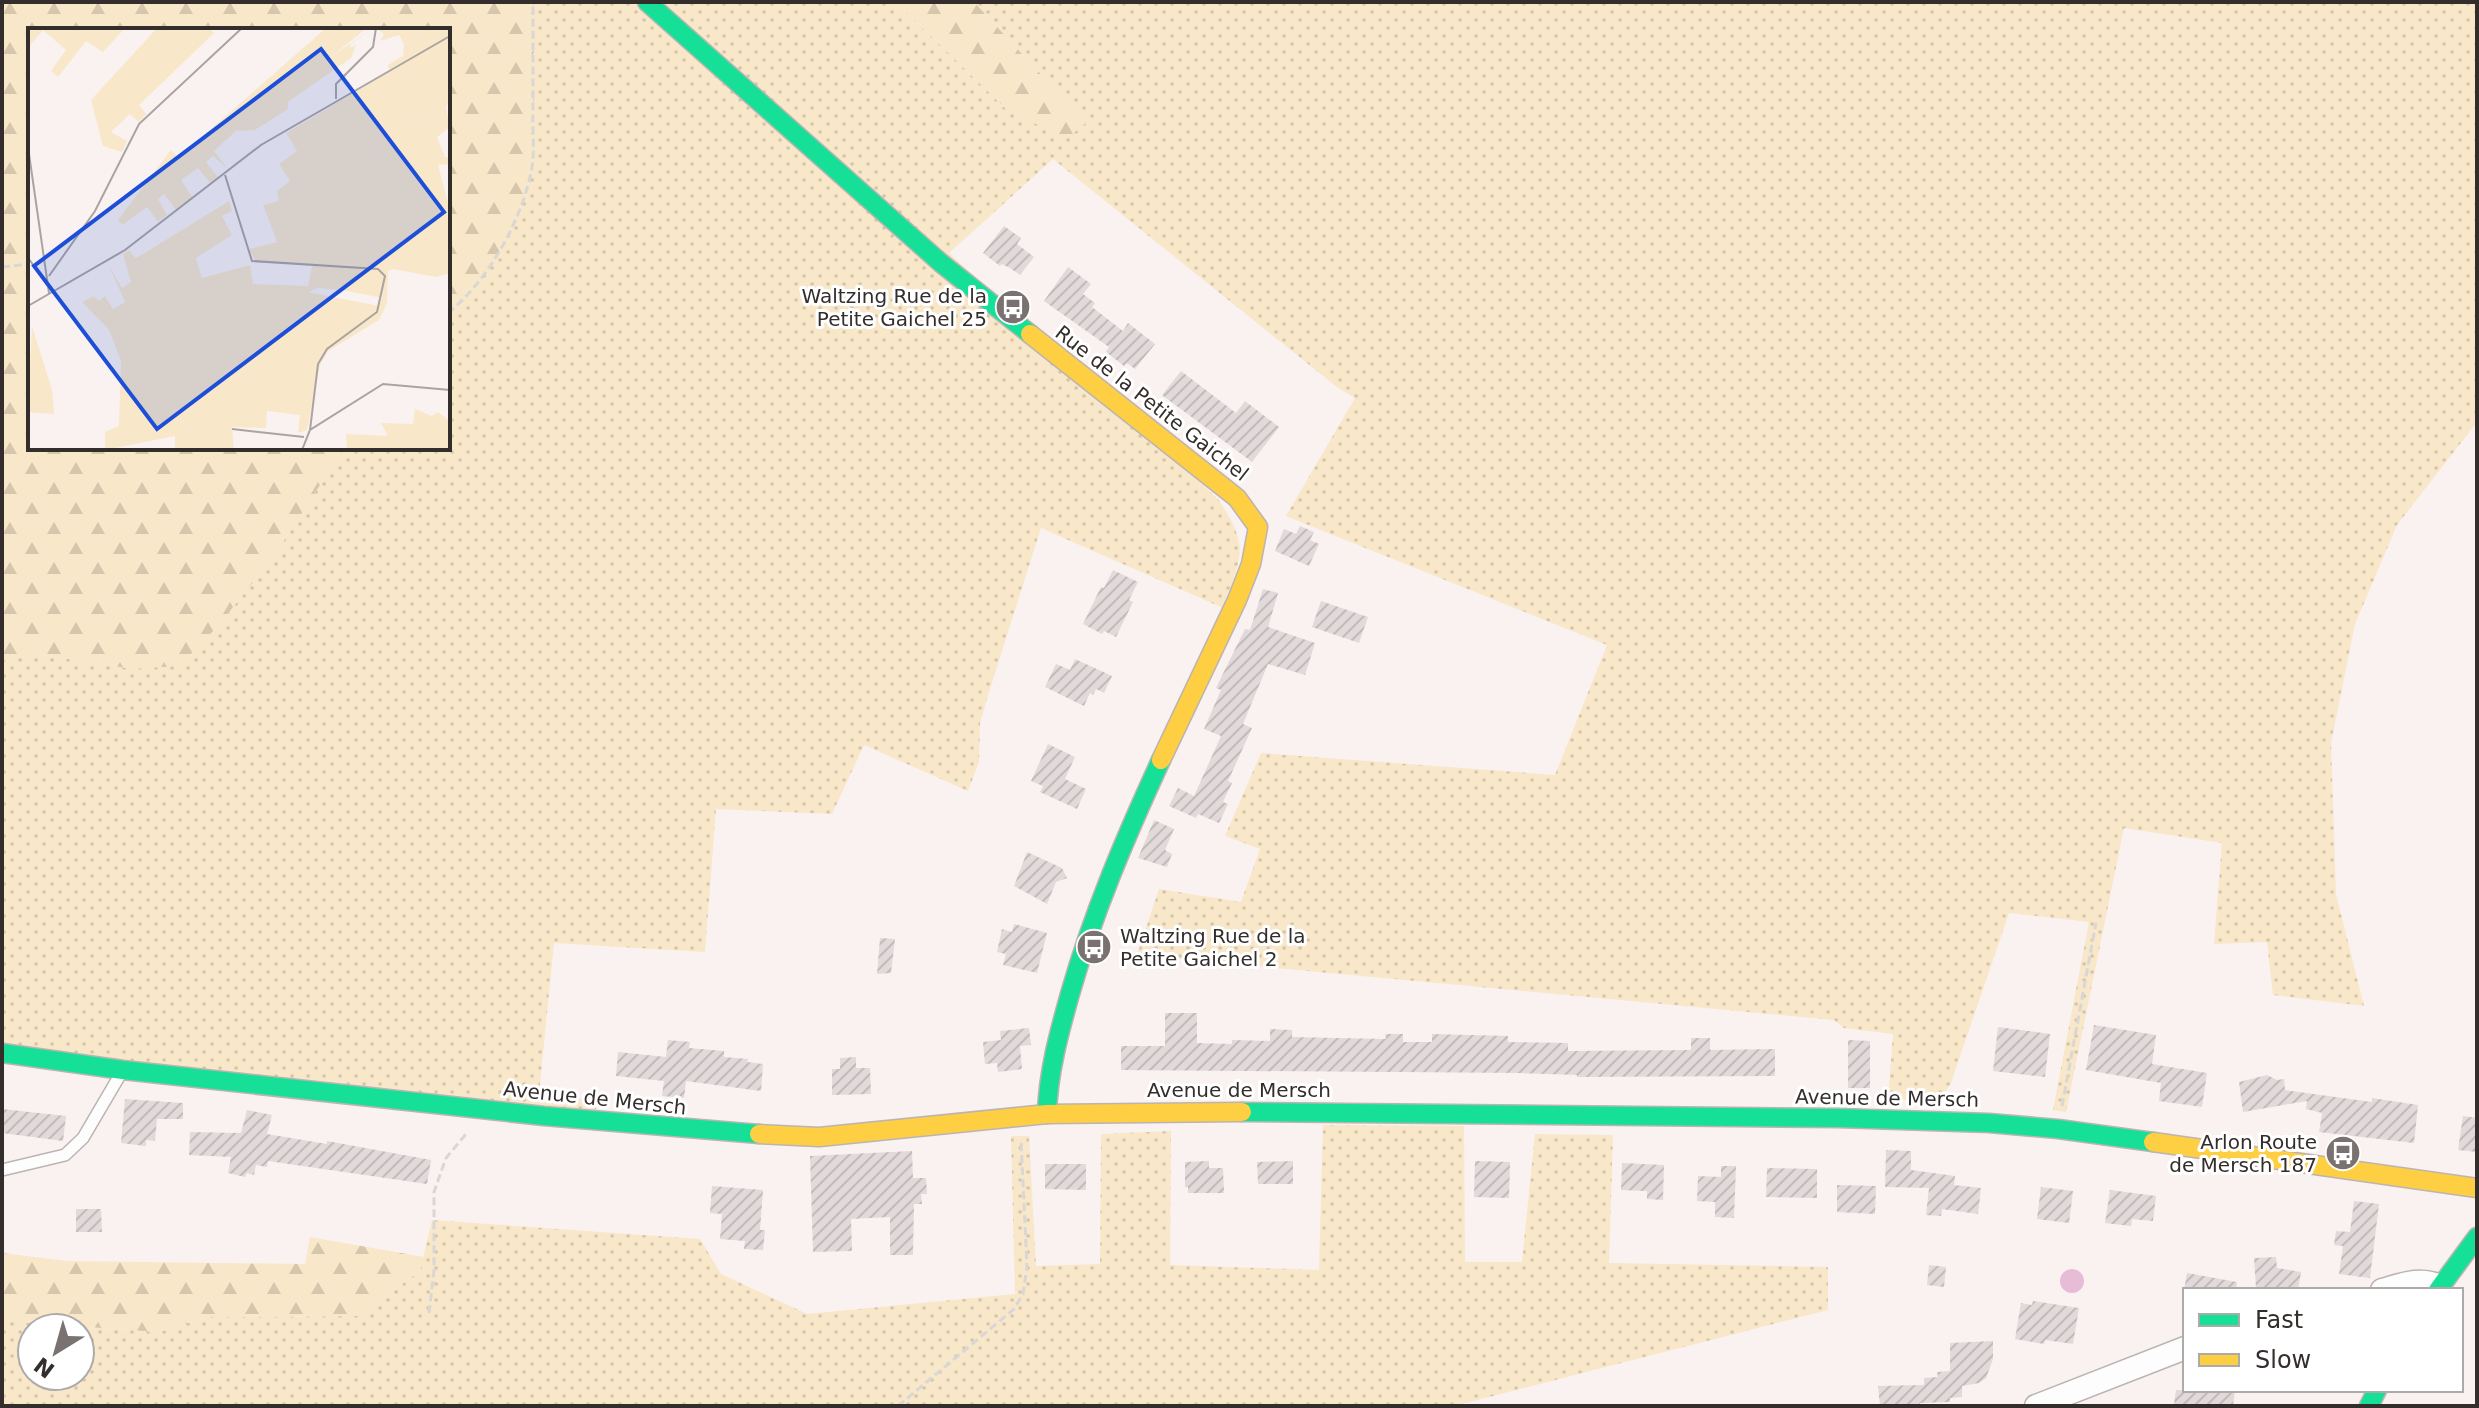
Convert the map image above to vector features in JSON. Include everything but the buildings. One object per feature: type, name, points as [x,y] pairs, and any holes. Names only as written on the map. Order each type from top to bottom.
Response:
[{"type":"main road","name":"Rue de la Petite Gaichel","points":[[647,2],[941,263],[1237,498],[1258,527],[1253,558],[1229,616],[1139,808],[1087,930],[1053,1056],[1047,1114]]},
{"type":"main road","name":"Avenue de Mersch","points":[[2,1053],[123,1070],[712,1132],[819,1137],[1047,1114],[1282,1112],[1838,1118],[1989,1123],[2058,1129],[2477,1188]]},
{"type":"main road","points":[[2439,1288],[2477,1237]]},
{"type":"street","points":[[2389,1288],[2414,1281],[2431,1282],[2439,1288]]},
{"type":"street","points":[[2036,1406],[2183,1349]]},
{"type":"lane","points":[[2,1170],[65,1155],[76,1146],[123,1070]]},
{"type":"path","points":[[450,311],[467,298],[484,275],[526,194],[532,164],[533,2]]},
{"type":"path","points":[[2,267],[28,264]]},
{"type":"path","points":[[2058,1129],[2096,923]]},
{"type":"path","points":[[429,1313],[434,1271],[434,1192],[446,1158],[486,1110]]},
{"type":"path","points":[[898,1406],[1014,1309],[1023,1294],[1027,1267],[1020,1117]]},
{"type":"green space","points":[[2,2],[533,2],[533,154],[527,187],[502,248],[477,284],[450,311],[450,28],[28,28],[28,450],[343,450],[274,556],[217,627],[179,666],[132,669],[30,653],[12,661],[2,660]]},
{"type":"green space","points":[[533,2],[896,2],[1006,109],[1085,122],[974,2],[2477,2],[2477,422],[2397,525],[2355,624],[2331,743],[2336,894],[2364,1006],[2273,995],[2267,942],[2214,944],[2222,843],[2124,828],[2066,1112],[2053,1110],[2089,922],[2009,913],[1951,1083],[1940,1100],[1888,1100],[1893,1034],[1844,1028],[1834,1020],[1137,955],[1159,889],[1241,902],[1260,849],[1225,836],[1261,753],[1555,775],[1607,645],[1286,516],[1355,398],[1338,388],[1053,159],[949,253],[1218,499],[1235,529],[1240,552],[1223,608],[1041,528],[980,723],[979,762],[968,791],[864,745],[832,814],[716,809],[705,952],[554,943],[539,1094],[597,1100],[595,1121],[2,1053],[2,660],[12,661],[30,653],[132,669],[217,627],[274,556],[343,450],[450,450],[450,311],[477,284],[502,248],[521,207],[532,167]]},
{"type":"green space","points":[[896,2],[974,2],[1086,123],[1066,139],[1006,109]]},
{"type":"green space","points":[[1323,1125],[1464,1126],[1465,1262],[1522,1262],[1535,1134],[1613,1135],[1609,1263],[1828,1267],[1828,1310],[1454,1406],[2,1406],[2,1321],[16,1322],[16,1392],[96,1392],[96,1328],[159,1332],[206,1317],[358,1316],[420,1271],[432,1220],[700,1239],[721,1274],[807,1314],[1015,1294],[1011,1136],[1029,1136],[1036,1266],[1100,1264],[1101,1134],[1171,1131],[1170,1265],[1319,1270]]},
{"type":"green space","points":[[310,1237],[424,1257],[420,1271],[358,1316],[206,1317],[159,1332],[96,1328],[96,1312],[16,1312],[16,1322],[2,1321],[2,1253],[67,1261],[305,1264]]},
{"type":"shaded area","points":[[2072,1269],[2080,1273],[2084,1281],[2080,1289],[2072,1293],[2064,1289],[2060,1281],[2064,1273]]},
{"type":"traffic: fast","points":[[647,2],[941,263],[1030,334]]},
{"type":"traffic: fast","points":[[1047,1114],[1055,1053],[1079,964],[1111,875],[1161,760]]},
{"type":"traffic: fast","points":[[2,1053],[123,1070],[544,1116],[759,1134]]},
{"type":"traffic: fast","points":[[1242,1112],[1838,1118],[1989,1123],[2153,1142]]},
{"type":"traffic: fast","points":[[2439,1288],[2477,1237]]},
{"type":"traffic: fast","points":[[2369,1406],[2376,1392]]},
{"type":"traffic: slow","points":[[1030,334],[1237,498],[1258,527],[1251,564],[1237,600],[1161,760]]},
{"type":"traffic: slow","points":[[759,1134],[819,1137],[1047,1114],[1242,1112]]},
{"type":"traffic: slow","points":[[2153,1142],[2477,1188]]},
{"type":"place","name":"Waltzing Rue de la Petite Gaichel 25","points":[[1013,307]]},
{"type":"place","name":"Waltzing Rue de la Petite Gaichel 2","points":[[1094,947]]},
{"type":"place","name":"Arlon Route de Mersch 187","points":[[2343,1153]]}]
